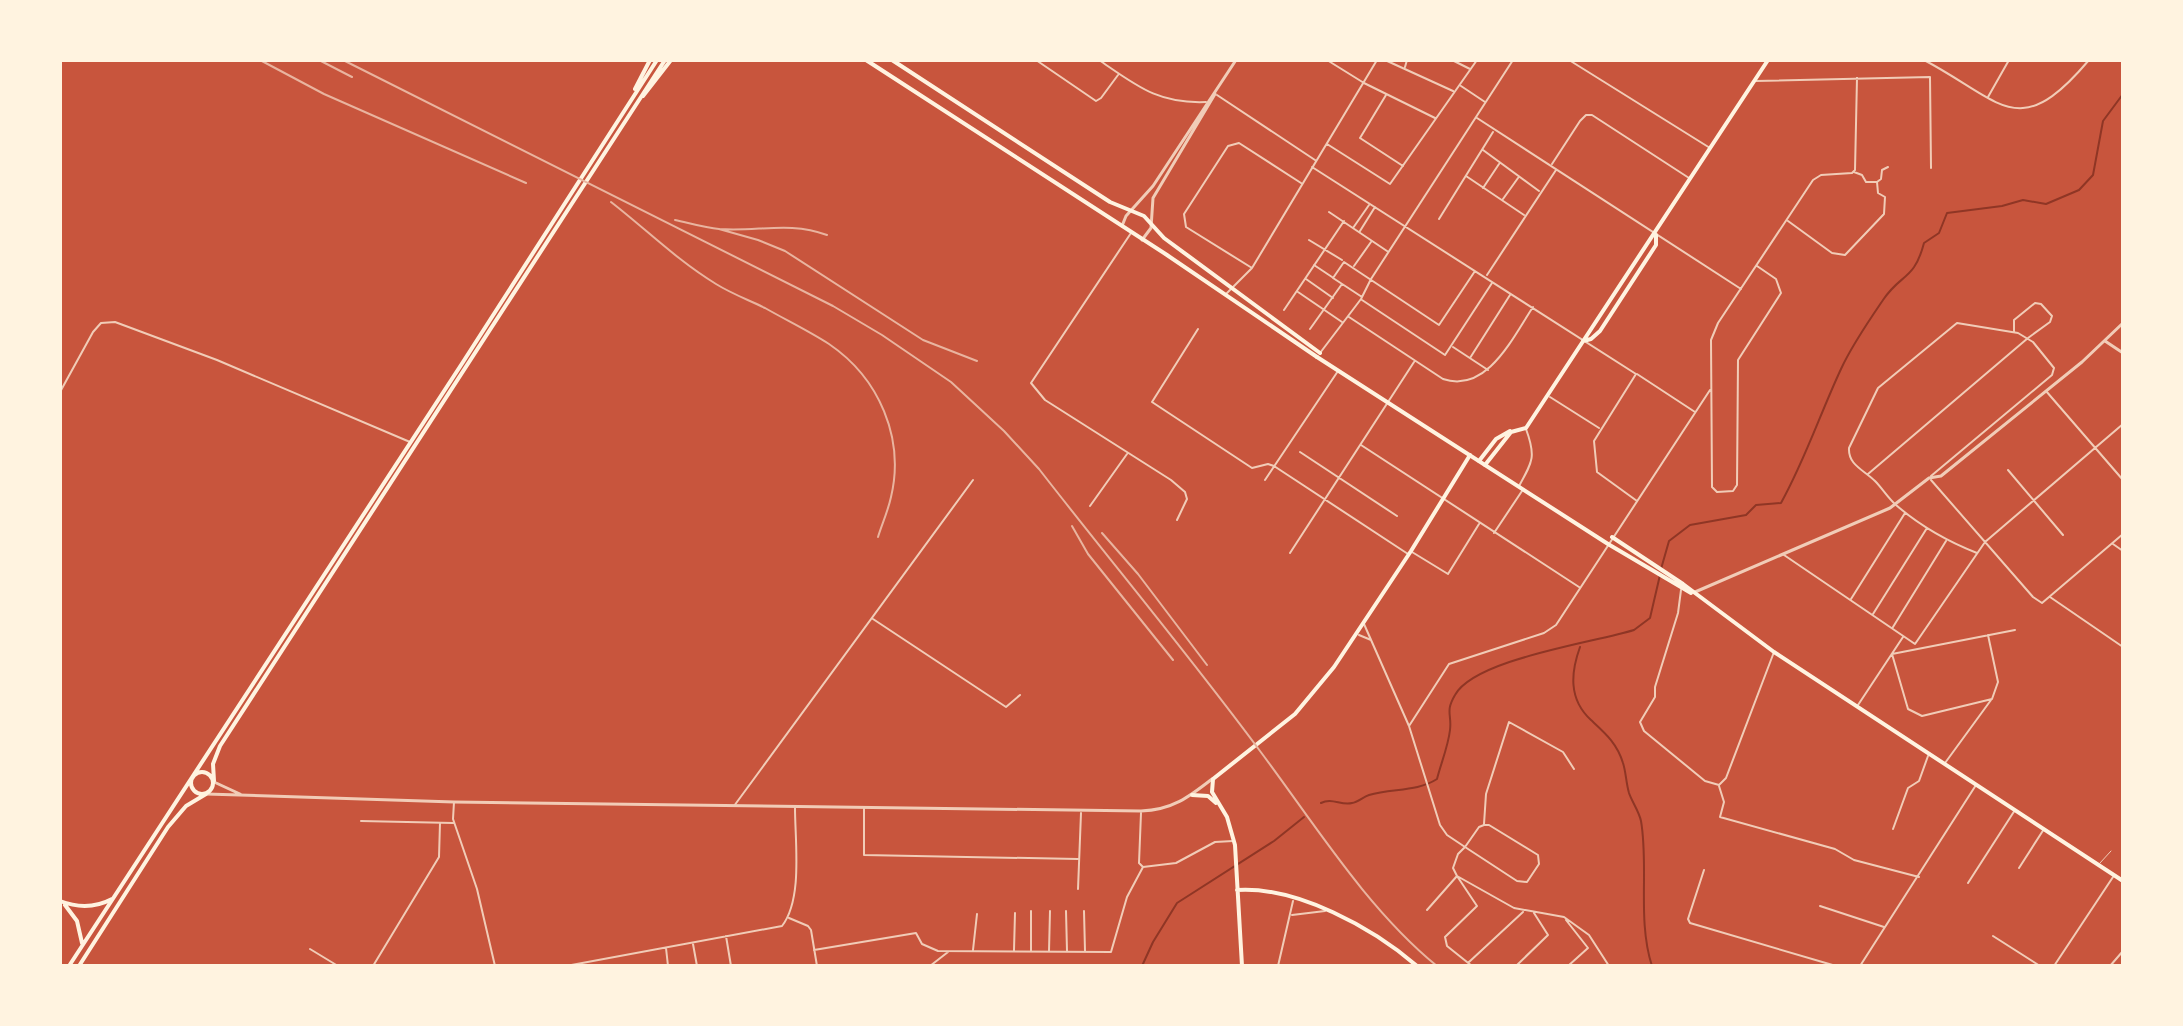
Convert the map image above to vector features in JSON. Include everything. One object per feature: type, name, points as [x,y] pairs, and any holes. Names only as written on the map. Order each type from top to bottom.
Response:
[{"type":"main road","points":[[628,104],[650,60]]},
{"type":"main road","points":[[69,966],[657,60]]},
{"type":"main road","points":[[79,966],[168,827],[186,806],[212,789],[213,764],[220,746],[636,104],[668,60]]},
{"type":"main road","points":[[866,60],[1485,465],[1693,594]]},
{"type":"main road","points":[[892,60],[1110,202],[1144,216],[1164,238],[1233,287],[1318,355]]},
{"type":"main road","points":[[1479,461],[1502,433],[1526,428],[1768,60]]},
{"type":"main road","points":[[1583,341],[1600,331],[1656,245],[1656,233]]},
{"type":"main road","points":[[1157,249],[1164,238]]},
{"type":"main road","points":[[1485,465],[1502,441],[1516,430]]},
{"type":"main road","points":[[1242,966],[1234,843],[1227,817],[1212,792],[1213,779],[1295,714],[1334,667],[1410,553],[1470,455]]},
{"type":"main road","points":[[1612,537],[1774,652],[2123,881]]},
{"type":"main road","points":[[206,794],[192,788],[193,777],[198,772],[206,772],[214,781]]},
{"type":"main road","points":[[1192,795],[1208,796],[1218,804]]},
{"type":"main road","points":[[1237,890],[1250,889],[1294,899],[1343,916],[1393,945],[1417,966]]},
{"type":"main road","points":[[82,946],[77,921],[60,901],[83,907],[114,898]]},
{"type":"street","points":[[1036,60],[1096,101],[1119,74]]},
{"type":"street","points":[[1099,60],[1161,98],[1179,103],[1207,102]]},
{"type":"street","points":[[1142,240],[1150,231],[1153,198],[1236,60]]},
{"type":"street","points":[[1327,60],[1364,83],[1436,118]]},
{"type":"street","points":[[1226,295],[1252,268],[1377,60]]},
{"type":"street","points":[[1385,60],[1454,91]]},
{"type":"street","points":[[1404,68],[1407,60]]},
{"type":"street","points":[[1452,60],[1471,69]]},
{"type":"street","points":[[1327,144],[1390,184],[1477,60]]},
{"type":"street","points":[[1318,355],[1361,298],[1513,60]]},
{"type":"street","points":[[1569,60],[1710,148]]},
{"type":"street","points":[[1924,60],[2002,106],[2023,109],[2035,107],[2061,92],[2089,60]]},
{"type":"street","points":[[1987,97],[2009,60]]},
{"type":"street","points":[[1754,81],[1930,77],[1931,168]]},
{"type":"street","points":[[1854,171],[1857,166],[1857,78]]},
{"type":"street","points":[[1460,85],[1486,103]]},
{"type":"street","points":[[1122,226],[1215,94]]},
{"type":"street","points":[[1215,94],[1316,160]]},
{"type":"street","points":[[1387,94],[1360,138],[1404,167]]},
{"type":"street","points":[[1551,166],[1586,115],[1596,117],[1690,179]]},
{"type":"street","points":[[1476,118],[1741,289]]},
{"type":"street","points":[[1439,219],[1495,130]]},
{"type":"street","points":[[1252,268],[1186,227],[1184,214],[1228,146],[1233,143],[1239,143],[1302,183]]},
{"type":"street","points":[[1482,150],[1541,192]]},
{"type":"street","points":[[1483,188],[1499,163]]},
{"type":"street","points":[[1312,167],[1696,413]]},
{"type":"street","points":[[1854,171],[1866,182],[1877,182],[1881,179],[1882,170],[1888,167]]},
{"type":"street","points":[[1486,277],[1557,170]]},
{"type":"street","points":[[1757,266],[1776,279],[1781,293],[1738,360],[1737,479],[1733,491],[1717,492],[1712,487],[1710,389],[1711,340],[1718,323],[1816,177],[1854,171]]},
{"type":"street","points":[[1465,176],[1525,216]]},
{"type":"street","points":[[1502,200],[1518,177]]},
{"type":"street","points":[[1787,220],[1832,253],[1845,255],[1884,214],[1885,197],[1878,193],[1877,182]]},
{"type":"street","points":[[1353,228],[1370,204]]},
{"type":"street","points":[[1359,232],[1375,207]]},
{"type":"street","points":[[1329,212],[1390,252]]},
{"type":"street","points":[[1284,310],[1344,221]]},
{"type":"street","points":[[1131,232],[1031,383],[1045,400],[1185,492],[1187,499],[1177,520]]},
{"type":"street","points":[[1309,240],[1439,325],[1476,270]]},
{"type":"street","points":[[1353,268],[1372,241]]},
{"type":"street","points":[[1333,278],[1344,262]]},
{"type":"street","points":[[1314,264],[1445,355],[1493,282]]},
{"type":"street","points":[[1305,278],[1333,298]]},
{"type":"street","points":[[1310,329],[1342,284]]},
{"type":"street","points":[[1297,291],[1344,323]]},
{"type":"street","points":[[1470,358],[1511,294]]},
{"type":"street","points":[[1868,475],[2052,319],[2041,304],[2035,303],[2014,320],[2014,332]]},
{"type":"street","points":[[1348,317],[1443,379],[1453,382],[1489,370],[1533,307]]},
{"type":"street","points":[[60,392],[93,332],[101,323],[115,322],[217,360],[411,443]]},
{"type":"street","points":[[1693,594],[1896,504],[2052,375],[2054,368],[2028,338],[1966,322],[1957,323],[1878,388],[1848,453],[1852,462],[1868,475],[1896,504],[1906,512],[1947,540],[1977,553]]},
{"type":"street","points":[[1929,478],[1941,476],[2046,391],[2123,323]]},
{"type":"street","points":[[1198,329],[1152,402],[1252,468],[1268,464],[1274,466],[1325,501],[1448,574],[1479,524]]},
{"type":"street","points":[[2105,341],[2123,353]]},
{"type":"street","points":[[1452,346],[1489,370]]},
{"type":"street","points":[[1290,553],[1415,361]]},
{"type":"street","points":[[1265,480],[1339,369]]},
{"type":"street","points":[[1636,374],[1594,441],[1597,472],[1637,501]]},
{"type":"street","points":[[1409,726],[1449,664],[1551,630],[1710,389]]},
{"type":"street","points":[[2046,391],[2123,480]]},
{"type":"street","points":[[1547,395],[1600,428]]},
{"type":"street","points":[[1783,554],[1915,644],[1985,542],[2123,424]]},
{"type":"street","points":[[1494,534],[1532,463],[1532,447],[1526,428]]},
{"type":"street","points":[[1361,445],[1580,587]]},
{"type":"street","points":[[1300,452],[1397,516]]},
{"type":"street","points":[[1090,506],[1128,453]]},
{"type":"street","points":[[2008,470],[2063,535]]},
{"type":"street","points":[[1929,478],[2033,597],[2042,603],[2123,534]]},
{"type":"street","points":[[733,807],[973,480]]},
{"type":"street","points":[[1850,600],[1906,512]]},
{"type":"street","points":[[1873,615],[1928,527]]},
{"type":"street","points":[[1892,629],[1947,540]]},
{"type":"street","points":[[2112,543],[2123,551]]},
{"type":"street","points":[[1681,589],[1678,613],[1655,687],[1655,697],[1640,722],[1641,727],[1705,781],[1719,785]]},
{"type":"street","points":[[2049,596],[2123,647]]},
{"type":"street","points":[[871,618],[1006,707],[1020,695]]},
{"type":"street","points":[[1363,623],[1409,726],[1443,831],[1465,847],[1517,881],[1527,882],[1531,878],[1539,864],[1538,855],[1489,825],[1479,827],[1465,847],[1458,854],[1453,868],[1477,906],[1445,937],[1447,946],[1472,966]]},
{"type":"street","points":[[1892,654],[2015,630]]},
{"type":"street","points":[[1945,763],[1992,699],[1998,682],[1988,635]]},
{"type":"street","points":[[1354,636],[1371,640]]},
{"type":"street","points":[[1857,706],[1904,637]]},
{"type":"street","points":[[1719,785],[1726,778],[1774,652]]},
{"type":"street","points":[[1892,654],[1905,704],[1917,715],[1992,699]]},
{"type":"street","points":[[1484,825],[1486,794],[1509,722],[1563,752],[1574,769]]},
{"type":"street","points":[[1893,829],[1908,788],[1919,781],[1929,753]]},
{"type":"street","points":[[206,794],[454,802],[1141,811],[1178,805],[1213,779]]},
{"type":"street","points":[[214,781],[243,795]]},
{"type":"street","points":[[1719,785],[1724,802],[1720,817],[1835,849],[1854,860],[1919,877]]},
{"type":"street","points":[[1860,966],[1977,785]]},
{"type":"street","points":[[454,802],[454,823],[477,889],[495,966]]},
{"type":"street","points":[[566,966],[776,929],[788,918],[795,893],[795,807]]},
{"type":"street","points":[[864,807],[864,855],[1078,859]]},
{"type":"street","points":[[1968,883],[2015,810]]},
{"type":"street","points":[[1078,889],[1081,811]]},
{"type":"street","points":[[1141,811],[1139,863],[1143,867]]},
{"type":"street","points":[[361,821],[454,823]]},
{"type":"street","points":[[373,966],[439,857],[440,823]]},
{"type":"street","points":[[2019,868],[2044,829]]},
{"type":"street","points":[[1143,867],[1176,863],[1215,842],[1234,843]]},
{"type":"street","points":[[814,950],[916,933],[922,944],[938,951],[1111,952],[1127,897],[1143,867]]},
{"type":"street","points":[[1704,870],[1688,919],[1690,923],[1836,966]]},
{"type":"street","points":[[2054,966],[2115,875]]},
{"type":"street","points":[[1427,910],[1457,876]]},
{"type":"street","points":[[1457,876],[1524,912],[1564,917],[1589,935],[1609,966]]},
{"type":"street","points":[[1278,966],[1294,899]]},
{"type":"street","points":[[1820,906],[1886,928]]},
{"type":"street","points":[[1031,911],[1031,952]]},
{"type":"street","points":[[1049,952],[1050,911]]},
{"type":"street","points":[[1066,911],[1068,952]]},
{"type":"street","points":[[1084,911],[1085,952]]},
{"type":"street","points":[[1290,915],[1327,911]]},
{"type":"street","points":[[1468,962],[1524,912]]},
{"type":"street","points":[[1516,966],[1548,935],[1533,912]]},
{"type":"street","points":[[1014,951],[1015,913]]},
{"type":"street","points":[[973,951],[977,914]]},
{"type":"street","points":[[1564,917],[1588,948],[1568,966]]},
{"type":"street","points":[[788,918],[811,930],[817,966]]},
{"type":"street","points":[[726,936],[731,966]]},
{"type":"street","points":[[1993,936],[2040,966]]},
{"type":"street","points":[[693,942],[697,966]]},
{"type":"street","points":[[666,948],[668,966]]},
{"type":"street","points":[[310,949],[338,966]]},
{"type":"street","points":[[930,966],[949,951]]},
{"type":"street","points":[[2110,966],[2123,951]]},
{"type":"lane","points":[[2099,865],[2111,851]]},
{"type":"waterway","points":[[1661,569],[1669,541],[1690,525],[1746,515],[1756,505],[1781,503],[1850,351],[1890,291],[1916,264],[1924,243],[1939,233],[1947,213],[2023,200],[2046,204],[2079,190],[2093,175],[2103,121],[2123,94]]},
{"type":"waterway","points":[[1321,803],[1352,803],[1369,795],[1421,786],[1437,779],[1449,736],[1450,705],[1467,682],[1509,662],[1634,630],[1650,618],[1660,575]]},
{"type":"waterway","points":[[1580,647],[1573,676],[1578,703],[1617,750],[1624,766],[1629,793],[1641,821],[1645,930],[1652,966]]},
{"type":"waterway","points":[[1142,966],[1177,903],[1274,841],[1304,817]]},
{"type":"railway","points":[[260,60],[324,94],[526,183]]},
{"type":"railway","points":[[319,60],[352,77]]},
{"type":"railway","points":[[343,60],[833,306],[951,382],[1004,431],[1039,469],[1206,680],[1364,892],[1437,966]]},
{"type":"railway","points":[[611,202],[702,275],[821,339],[847,358],[862,374],[884,411],[894,453],[891,497],[878,537]]},
{"type":"railway","points":[[675,220],[719,229],[786,228],[827,235]]},
{"type":"railway","points":[[719,229],[785,251],[923,340],[977,361]]},
{"type":"railway","points":[[1072,526],[1088,554],[1173,660]]},
{"type":"railway","points":[[1102,533],[1138,574],[1207,665]]}]
